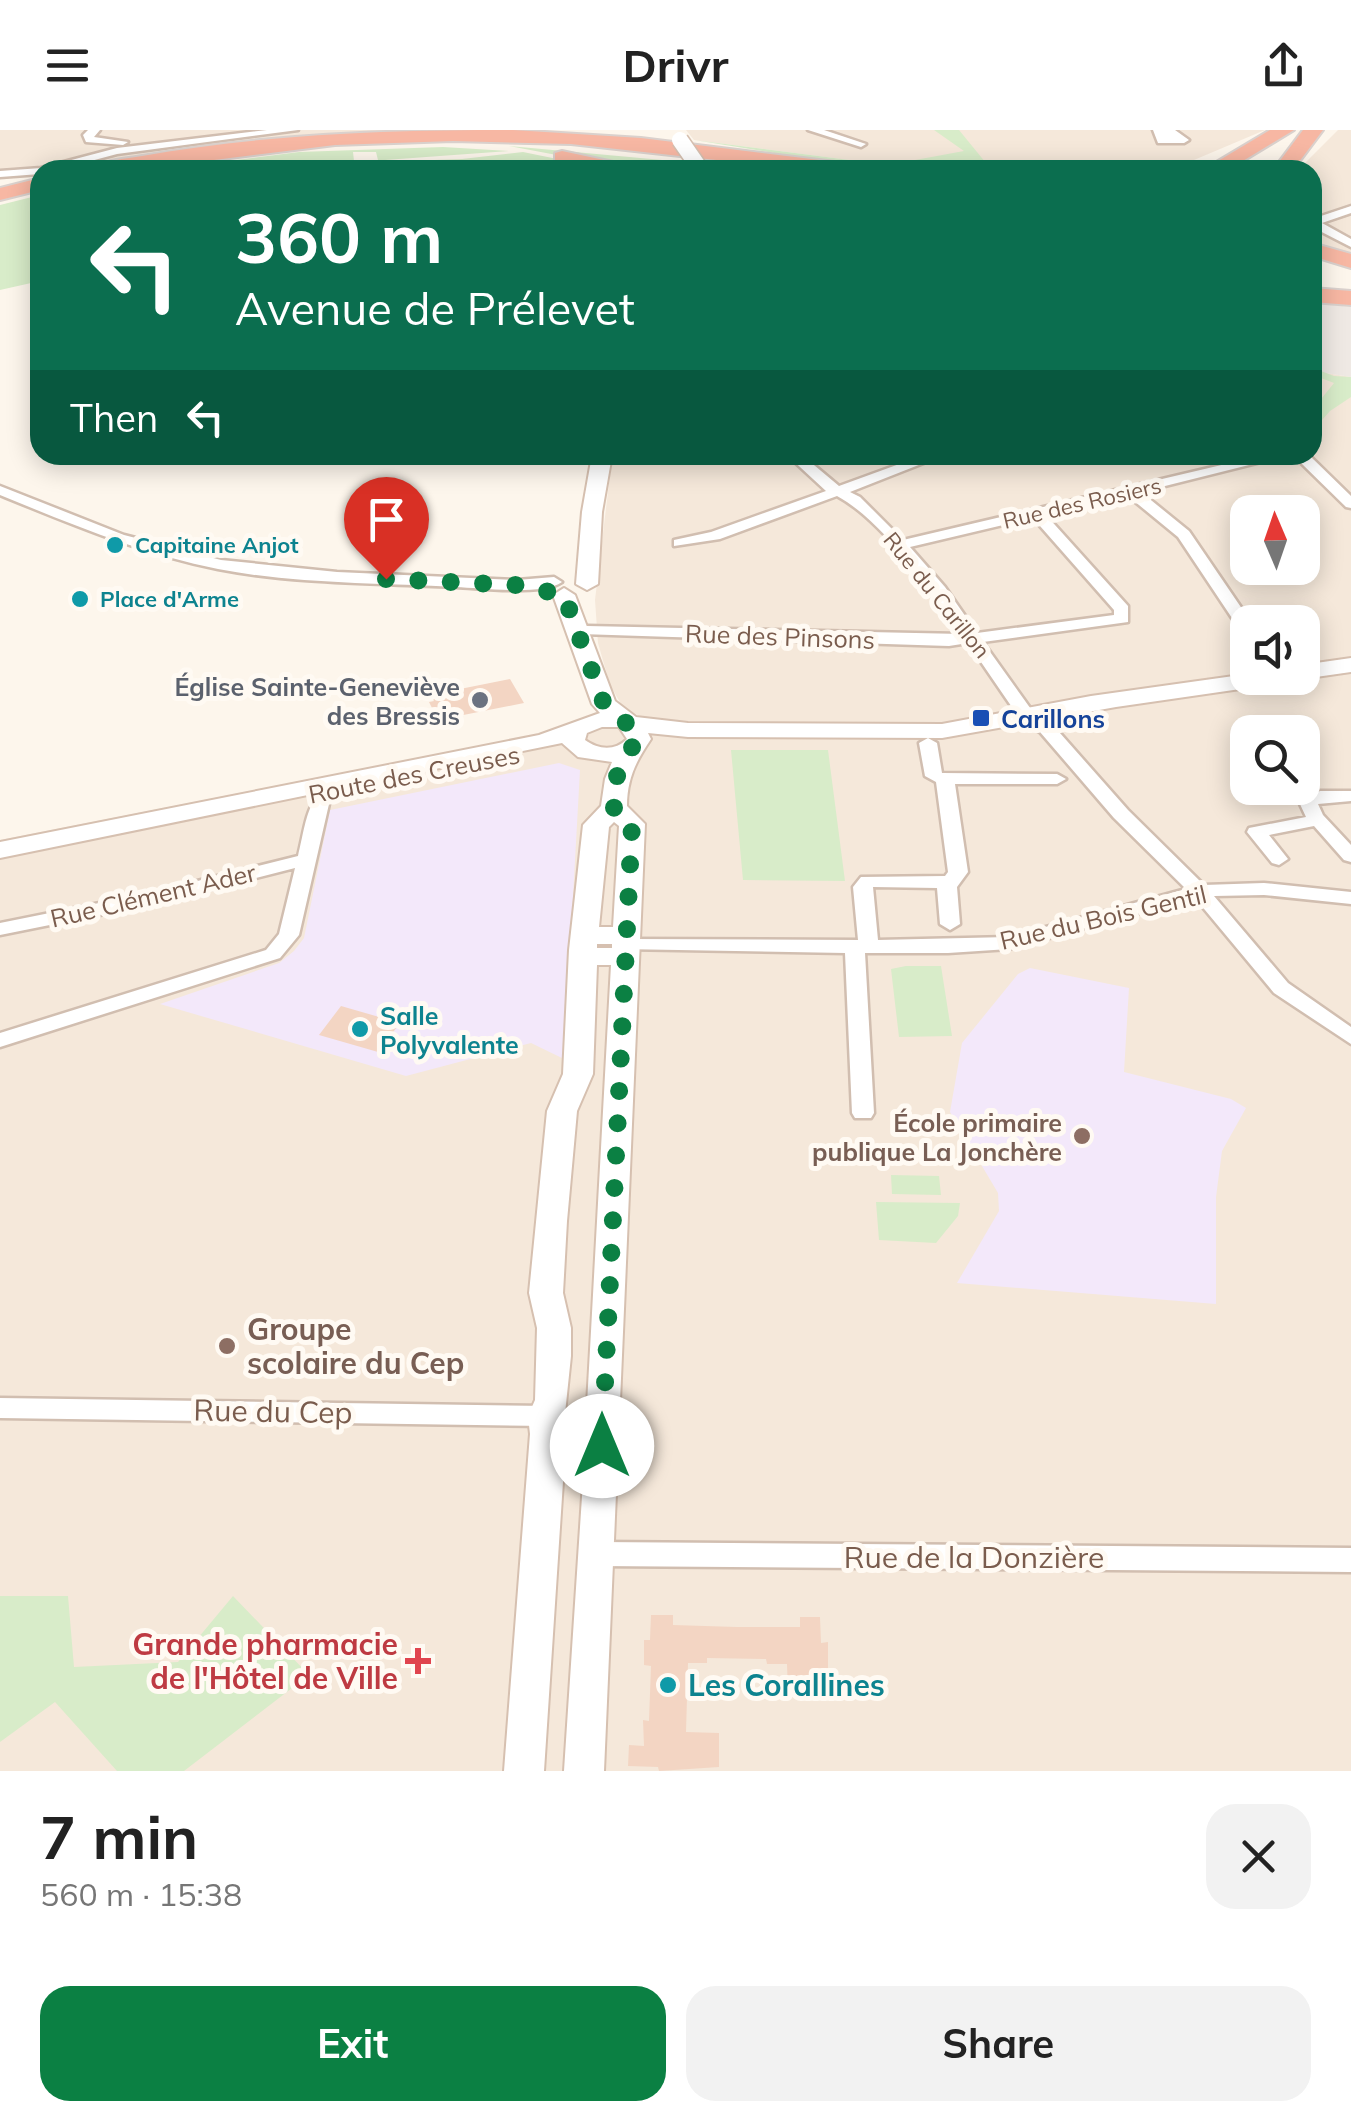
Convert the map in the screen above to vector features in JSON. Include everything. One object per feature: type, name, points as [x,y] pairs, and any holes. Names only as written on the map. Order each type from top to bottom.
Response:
[{"type":"highway","points":[[161,160],[226,149],[485,130]]},
{"type":"highway","points":[[600,130],[774,160]]},
{"type":"highway","points":[[1231,160],[1284,130]]},
{"type":"highway","points":[[1270,160],[1313,130]]},
{"type":"highway","points":[[1290,160],[1313,130]]},
{"type":"highway","points":[[367,136],[512,135],[667,142],[773,160]]},
{"type":"highway","points":[[196,160],[345,143],[500,140],[667,142],[745,160]]},
{"type":"highway","points":[[667,142],[720,160]]},
{"type":"highway","points":[[345,143],[508,147],[574,160]]},
{"type":"highway","points":[[1225,160],[1238,156]]},
{"type":"highway","points":[[0,186],[30,182]]},
{"type":"highway","points":[[0,198],[30,185]]},
{"type":"highway","points":[[1322,252],[1351,261]]},
{"type":"highway","points":[[1322,268],[1351,274]]},
{"type":"highway","points":[[1322,296],[1351,298]]},
{"type":"street","points":[[95,130],[87,136],[93,141],[160,145]]},
{"type":"street","points":[[94,160],[117,151],[293,130]]},
{"type":"street","points":[[816,130],[832,130]]},
{"type":"street","points":[[816,130],[860,144]]},
{"type":"street","points":[[1158,130],[1162,141],[1184,140],[1168,130]]},
{"type":"street","points":[[667,142],[690,160]]},
{"type":"street","points":[[0,174],[30,179]]},
{"type":"street","points":[[1322,220],[1351,209]]},
{"type":"street","points":[[1329,217],[1351,229]]},
{"type":"street","points":[[1322,229],[1351,244]]},
{"type":"street","points":[[0,490],[119,538],[220,565],[312,575],[568,587],[590,566],[588,556],[601,465]]},
{"type":"street","name":"Rue du Carillon","points":[[806,465],[854,500],[939,590],[950,610],[1061,748],[1199,891],[1268,974],[1297,1002],[1351,1037]]},
{"type":"street","points":[[679,543],[715,536],[908,465]]},
{"type":"street","name":"Rue des Rosiers","points":[[898,545],[1247,465]]},
{"type":"street","points":[[1315,465],[1351,504]]},
{"type":"street","points":[[1132,492],[1184,534],[1231,605]]},
{"type":"street","name":"Rue des Pinsons","points":[[587,631],[922,641],[1108,623],[1124,616],[1122,609],[1037,514]]},
{"type":"street","points":[[568,587],[587,631],[589,658]]},
{"type":"street","points":[[568,587],[604,704],[630,732]]},
{"type":"street","points":[[1320,669],[1351,665]]},
{"type":"street","points":[[586,740],[606,718],[630,732],[688,730],[918,738],[1106,702],[1230,684]]},
{"type":"street","points":[[584,1771],[632,824],[586,740],[598,687]]},
{"type":"street","points":[[586,740],[616,754],[630,732]]},
{"type":"street","points":[[524,1771],[554,1328],[546,1292],[550,1221],[562,1111],[578,1074],[596,825],[614,795],[630,732]]},
{"type":"street","points":[[918,738],[934,776],[1056,779]]},
{"type":"street","name":"Route des Creuses","points":[[0,850],[545,741],[586,740]]},
{"type":"street","name":"Route des Creuses","points":[[242,802],[328,792],[586,740]]},
{"type":"street","points":[[0,1040],[272,954],[289,935],[320,804],[339,784],[371,774]]},
{"type":"street","points":[[945,779],[958,872],[946,888],[950,924]]},
{"type":"street","points":[[1351,796],[1312,798],[1308,806],[1351,856]]},
{"type":"street","points":[[1279,859],[1256,832],[1318,820]]},
{"type":"street","name":"Rue Clément Ader","points":[[0,929],[149,899],[306,860]]},
{"type":"street","points":[[864,1114],[863,887],[868,880],[951,882]]},
{"type":"street","name":"Rue du Bois Gentil","points":[[626,946],[862,947],[1009,942],[1199,891],[1264,888],[1351,898]]},
{"type":"street","points":[[586,946],[626,946]]},
{"type":"street","name":"Rue du Cep","points":[[0,1408],[549,1417]]},
{"type":"street","points":[[549,1417],[575,1438],[601,1417]]},
{"type":"street","name":"Rue de la Donzière","points":[[598,1554],[1351,1560]]},
{"type":"shaded area","points":[[0,130],[391,130],[192,146],[108,160],[30,160],[30,173],[0,178]]},
{"type":"shaded area","points":[[686,130],[1265,130],[1194,160],[849,160],[694,140]]},
{"type":"shaded area","points":[[1338,130],[1351,130],[1351,254],[1322,244],[1322,160],[1308,160]]},
{"type":"shaded area","points":[[1322,304],[1351,307],[1351,377],[1322,372]]},
{"type":"shaded area","points":[[1322,372],[1351,377],[1351,1771],[0,1771],[0,840],[595,723],[650,719],[625,711],[610,685],[598,643],[595,600],[612,465],[1322,465]]},
{"type":"shaded area","points":[[559,763],[580,770],[564,1059],[531,1043],[406,1076],[160,1004],[279,963],[294,951],[304,938],[330,810]]},
{"type":"shaded area","points":[[1030,968],[1129,988],[1124,1072],[1231,1099],[1246,1108],[1222,1151],[1216,1197],[1216,1304],[957,1283],[999,1211],[998,1193],[950,1112],[962,1043],[1018,974]]},
{"type":"green space","points":[[934,130],[959,130],[984,160],[915,160],[964,151]]},
{"type":"green space","points":[[694,140],[849,160],[819,160]]},
{"type":"green space","points":[[509,146],[662,160],[583,160]]},
{"type":"green space","points":[[443,147],[509,151],[385,160],[378,160],[376,152],[353,152],[354,160],[237,160],[299,152]]},
{"type":"green space","points":[[523,152],[562,160],[434,160]]},
{"type":"green space","points":[[30,198],[30,283],[0,290],[0,205]]},
{"type":"green space","points":[[1322,371],[1351,377],[1351,397],[1322,420],[1322,398],[1334,383],[1322,378]]},
{"type":"green space","points":[[366,499],[408,500],[398,538],[354,538]]},
{"type":"green space","points":[[731,750],[828,750],[845,881],[743,880]]},
{"type":"green space","points":[[941,966],[952,1036],[899,1037],[891,969]]},
{"type":"green space","points":[[891,1175],[939,1176],[941,1195],[892,1194]]},
{"type":"green space","points":[[876,1202],[960,1203],[958,1216],[936,1243],[879,1240]]},
{"type":"green space","points":[[0,1596],[68,1596],[74,1667],[178,1662],[233,1596],[309,1675],[184,1771],[117,1771],[55,1702],[0,1742]]},
{"type":"building","name":"Église Sainte-Geneviève des Bressis","points":[[510,679],[524,703],[438,720],[429,702],[434,701],[430,695]]},
{"type":"building","name":"Salle Polyvalente","points":[[341,1006],[400,1023],[378,1052],[319,1035]]},
{"type":"building","name":"Les Corallines","points":[[651,1615],[673,1615],[673,1625],[737,1627],[800,1627],[800,1617],[820,1617],[821,1643],[828,1642],[828,1668],[823,1668],[824,1695],[788,1694],[787,1664],[767,1664],[766,1659],[707,1658],[707,1663],[688,1663],[686,1732],[719,1733],[719,1767],[659,1771],[658,1767],[628,1766],[629,1745],[644,1746],[643,1720],[649,1721],[651,1666],[644,1665],[644,1640],[650,1640]]},
{"type":"place","name":"Capitaine Anjot","points":[[115,545]]},
{"type":"place","name":"Place d'Arme","points":[[80,599]]},
{"type":"place","name":"Église Sainte-Geneviève des Bressis","points":[[480,700]]},
{"type":"place","name":"Carillons","points":[[981,718]]},
{"type":"place","name":"Salle Polyvalente","points":[[360,1029]]},
{"type":"place","name":"École primaire publique La Jonchère","points":[[1082,1136]]},
{"type":"place","name":"Groupe scolaire du Cep","points":[[227,1346]]},
{"type":"place","name":"Grande pharmacie de l'Hôtel de Ville","points":[[418,1661]]},
{"type":"place","name":"Les Corallines","points":[[668,1685]]},
{"type":"route","points":[[386,579],[517,585],[564,595],[604,704],[639,734],[614,782],[614,808],[632,824],[602,1446]]}]
